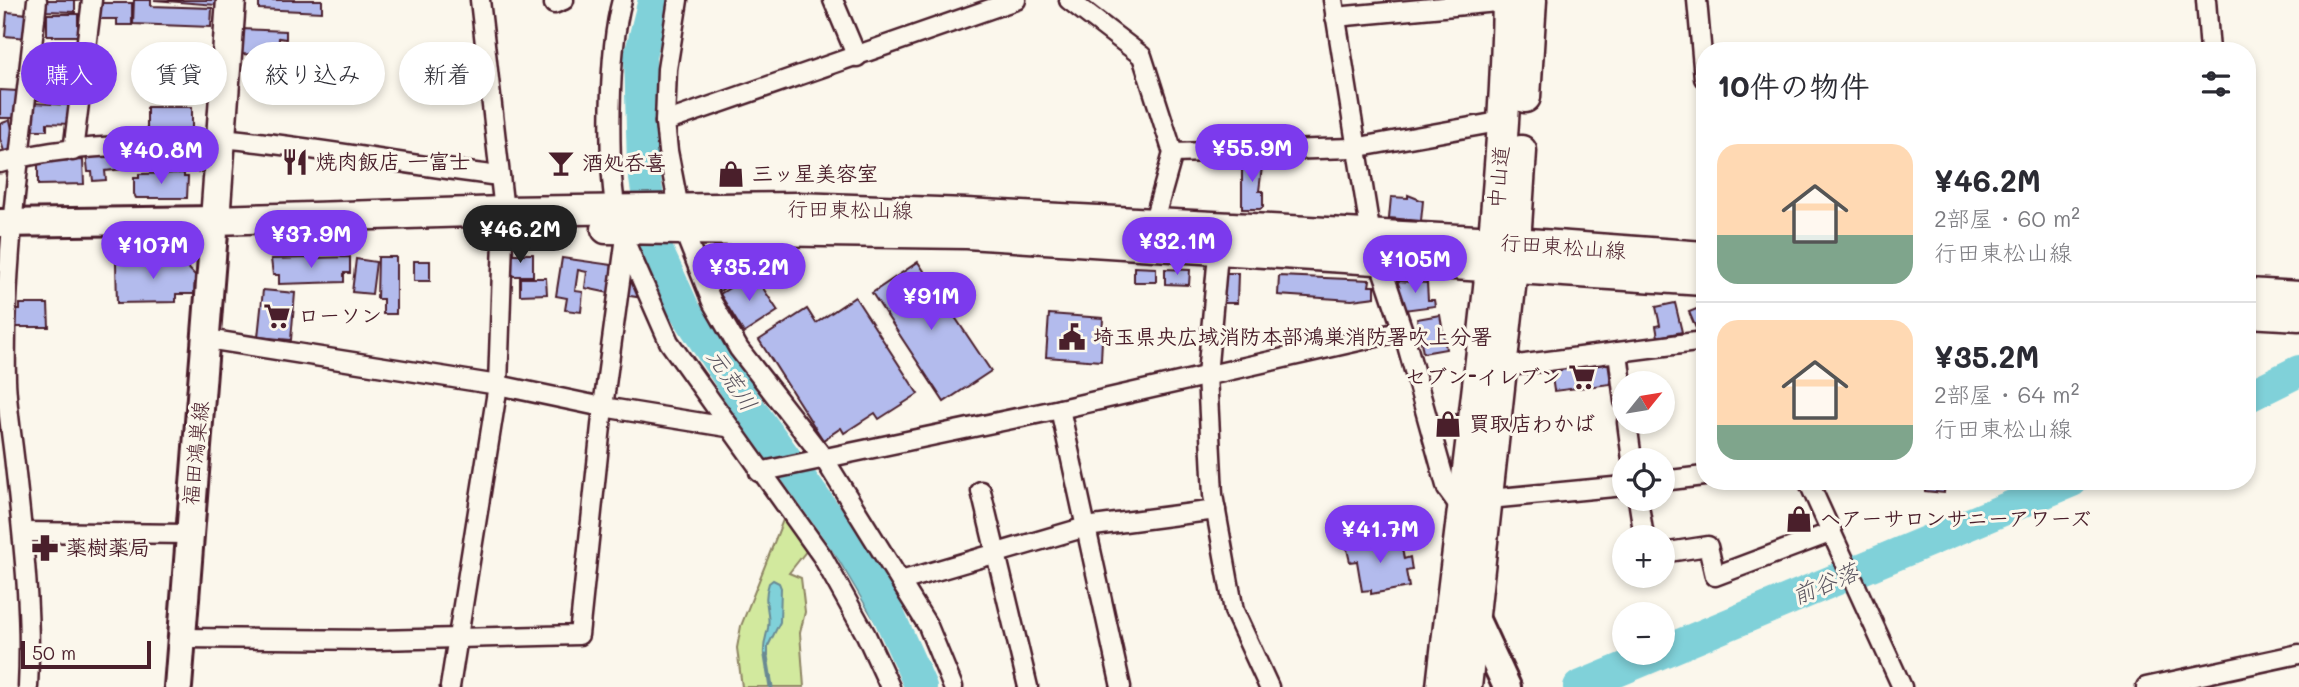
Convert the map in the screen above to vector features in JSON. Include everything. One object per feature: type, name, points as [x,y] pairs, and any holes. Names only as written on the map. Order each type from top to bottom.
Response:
[{"type":"highway","name":"中山道","points":[[1442,687],[1502,366],[1504,121],[1516,0]]},
{"type":"highway","name":"中山道","points":[[1466,687],[1475,618],[1476,505],[1503,255],[1516,0]]},
{"type":"main road","points":[[5,231],[215,227],[231,0]]},
{"type":"main road","name":"行田東松山線","points":[[215,227],[503,220],[623,224],[679,219],[967,234],[1150,235],[1503,255],[1696,256]]},
{"type":"main road","name":"福田鴻巣線","points":[[178,687],[188,534],[215,227]]},
{"type":"main road","name":"行田東松山線","points":[[1503,255],[1696,280]]},
{"type":"main road","points":[[2256,294],[2299,296]]},
{"type":"main road","points":[[2256,314],[2299,316]]},
{"type":"main road","points":[[1475,618],[1507,686]]},
{"type":"street","points":[[28,687],[30,645],[23,532],[6,383],[5,231],[21,156],[37,0]]},
{"type":"street","points":[[73,151],[92,0]]},
{"type":"street","points":[[450,687],[498,385],[503,220],[480,0]]},
{"type":"street","points":[[181,638],[378,640],[579,635],[623,224],[611,123],[616,22],[622,0]]},
{"type":"street","points":[[678,0],[667,69],[665,122],[679,219],[712,302],[739,349],[823,457],[901,581],[928,626],[953,687]]},
{"type":"street","points":[[832,0],[857,57]]},
{"type":"street","points":[[665,122],[857,57],[962,9],[1016,0]]},
{"type":"street","points":[[1069,0],[1142,56],[1173,153],[1150,235]]},
{"type":"street","points":[[1516,0],[1334,8],[1354,148],[1375,248],[1403,331],[1447,489],[1476,505],[1612,487]]},
{"type":"street","points":[[1697,0],[1701,42]]},
{"type":"street","points":[[2206,0],[2209,42]]},
{"type":"street","points":[[1173,153],[1354,148],[1504,121]]},
{"type":"street","points":[[1,160],[147,144],[222,142],[310,146],[500,176]]},
{"type":"street","points":[[623,224],[669,342],[759,472],[822,556],[866,635],[890,687]]},
{"type":"street","points":[[1219,239],[1207,375],[1216,510],[1234,611],[1269,687]]},
{"type":"street","points":[[759,472],[1060,409],[1403,331]]},
{"type":"street","points":[[207,339],[498,385],[603,407],[727,427]]},
{"type":"street","points":[[1502,366],[1696,342]]},
{"type":"street","points":[[1618,352],[1620,371]]},
{"type":"street","points":[[1060,409],[1121,687]]},
{"type":"street","points":[[1675,479],[1696,477]]},
{"type":"street","points":[[1812,490],[1902,687]]},
{"type":"street","points":[[981,491],[1028,687]]},
{"type":"street","points":[[901,581],[1087,527],[1216,510]]},
{"type":"street","points":[[23,532],[188,534]]},
{"type":"street","points":[[1675,551],[1708,546],[1714,576],[1832,532]]},
{"type":"street","points":[[2146,687],[2197,682],[2299,654]]},
{"type":"green space","points":[[785,515],[811,545],[789,573],[801,578],[805,612],[800,633],[804,687],[742,687],[737,648],[741,626]]},
{"type":"water","points":[[773,580],[779,583],[781,588],[780,622],[768,646],[768,655],[764,655],[769,622],[766,596],[769,583]]},
{"type":"building","points":[[47,0],[86,0],[75,1],[75,12],[46,11]]},
{"type":"building","points":[[134,0],[151,0],[151,6],[212,8],[211,27],[133,24]]},
{"type":"building","points":[[154,0],[216,0],[216,5]]},
{"type":"building","points":[[259,0],[322,0],[322,12],[259,9]]},
{"type":"building","points":[[99,3],[132,3],[132,25],[117,25],[117,19],[99,19]]},
{"type":"building","points":[[7,12],[28,14],[27,38],[5,36]]},
{"type":"building","points":[[47,14],[78,14],[78,36],[47,36]]},
{"type":"building","points":[[241,29],[286,31],[286,39],[279,38],[279,42],[241,42],[240,54]]},
{"type":"building","points":[[0,90],[18,91],[17,118],[0,118]]},
{"type":"building","points":[[32,105],[71,105],[70,124],[47,123],[47,130],[31,130]]},
{"type":"building","points":[[147,107],[192,107],[192,135],[147,135]]},
{"type":"building","points":[[10,120],[17,153],[6,157],[0,139],[0,124]]},
{"type":"building","points":[[153,149],[208,153],[208,173],[153,167]]},
{"type":"building","points":[[122,151],[124,169],[105,171],[106,180],[93,181],[92,172],[88,172],[86,153]]},
{"type":"building","points":[[1242,159],[1263,159],[1259,191],[1263,191],[1263,207],[1260,209],[1242,209]]},
{"type":"building","points":[[83,160],[84,184],[38,185],[38,161]]},
{"type":"building","points":[[184,173],[184,177],[188,177],[187,198],[136,198],[134,194],[134,178],[139,178],[139,174]]},
{"type":"building","points":[[1408,195],[1423,201],[1421,221],[1389,218],[1391,197],[1408,198]]},
{"type":"building","points":[[697,252],[713,252],[728,285],[715,295]]},
{"type":"building","points":[[507,254],[533,254],[533,276],[508,276]]},
{"type":"building","points":[[350,257],[350,273],[344,273],[344,282],[279,284],[279,275],[273,275],[271,259]]},
{"type":"building","points":[[378,257],[396,257],[396,314],[383,314],[383,299],[377,299]]},
{"type":"building","points":[[562,258],[612,265],[609,293],[585,288],[587,272],[578,270],[575,291],[583,292],[581,312],[565,310],[567,298],[556,296]]},
{"type":"building","points":[[356,259],[376,262],[372,294],[352,292]]},
{"type":"building","points":[[181,260],[195,275],[194,294],[176,294],[176,302],[117,303],[116,263]]},
{"type":"building","points":[[414,261],[430,261],[430,281],[414,281]]},
{"type":"building","points":[[918,262],[991,371],[944,402],[872,293]]},
{"type":"building","points":[[1134,267],[1156,268],[1156,282],[1134,282]]},
{"type":"building","points":[[1165,269],[1190,270],[1189,285],[1165,284]]},
{"type":"building","points":[[627,271],[633,272],[639,284],[637,297],[623,295]]},
{"type":"building","points":[[753,273],[778,311],[744,333],[720,294]]},
{"type":"building","points":[[1223,273],[1238,273],[1237,303],[1222,303]]},
{"type":"building","points":[[1279,276],[1370,280],[1369,286],[1375,286],[1375,297],[1352,300],[1278,295]]},
{"type":"building","points":[[520,278],[546,278],[547,294],[520,295]]},
{"type":"building","points":[[1397,281],[1427,283],[1428,300],[1434,300],[1435,306],[1404,310]]},
{"type":"building","points":[[263,290],[295,293],[291,340],[258,337]]},
{"type":"building","points":[[855,297],[918,394],[879,419],[875,413],[844,433],[841,428],[823,440],[759,340],[807,309],[816,323]]},
{"type":"building","points":[[1675,303],[1682,332],[1658,337],[1656,326],[1660,325],[1656,307]]},
{"type":"building","points":[[20,304],[48,304],[49,327],[14,327],[14,310],[20,310]]},
{"type":"building","points":[[1696,309],[1696,328],[1689,312]]},
{"type":"building","points":[[1049,314],[1103,318],[1101,361],[1046,357]]},
{"type":"building","points":[[1440,315],[1446,349],[1423,353],[1417,319]]},
{"type":"building","points":[[1608,361],[1611,384],[1554,391],[1551,370]]},
{"type":"building","points":[[1457,414],[1457,431],[1440,434],[1438,417]]},
{"type":"building","points":[[1925,490],[1944,490],[1944,493]]},
{"type":"building","points":[[1392,537],[1393,544],[1401,543],[1404,559],[1410,557],[1412,570],[1406,571],[1409,587],[1371,594],[1371,590],[1362,591],[1357,561],[1350,562],[1346,545]]},
{"type":"waterway","name":"元荒川","points":[[654,0],[640,56],[643,166],[656,248],[684,309],[743,399],[854,553],[883,602],[921,687]]},
{"type":"waterway","name":"前谷落","points":[[2256,392],[2299,371]]},
{"type":"waterway","name":"前谷落","points":[[1579,687],[2050,490]]},
{"type":"waterway","points":[[829,540],[878,623],[907,687]]},
{"type":"waterway","points":[[766,656],[771,687]]},
{"type":"place","name":"焼肉飯店 一富士","points":[[295,162]]},
{"type":"place","name":"酒処呑喜","points":[[561,163]]},
{"type":"place","name":"三ッ星美容室","points":[[731,174]]},
{"type":"place","name":"ローソン","points":[[277,316]]},
{"type":"place","name":"埼玉県央広域消防本部鴻巣消防署吹上分署","points":[[1072,337]]},
{"type":"place","name":"セブン-イレブン","points":[[1582,377]]},
{"type":"place","name":"買取店わかば","points":[[1448,424]]},
{"type":"place","name":"ヘアーサロンサニーアワーズ","points":[[1799,519]]},
{"type":"place","name":"薬樹薬局","points":[[45,548]]}]
